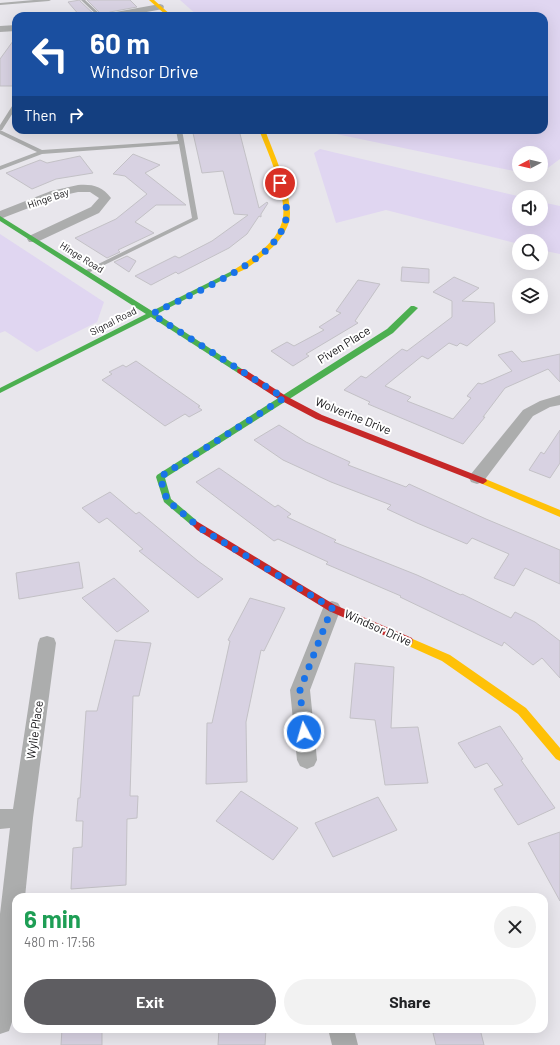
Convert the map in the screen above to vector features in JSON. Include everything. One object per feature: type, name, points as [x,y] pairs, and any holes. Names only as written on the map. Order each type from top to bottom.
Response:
[{"type":"street","points":[[151,0],[166,12]]},
{"type":"street","points":[[132,12],[160,7]]},
{"type":"street","points":[[0,29],[12,28]]},
{"type":"street","name":"Signal Road","points":[[0,391],[152,314],[263,253],[281,231],[286,220],[287,209],[263,134]]},
{"type":"street","name":"Hinge Bay","points":[[0,215],[70,190],[88,188],[100,192],[105,198],[95,210],[34,239]]},
{"type":"street","name":"Hinge Road","points":[[0,218],[152,314]]},
{"type":"street","name":"Piven Place","points":[[284,398],[390,331],[414,308]]},
{"type":"street","name":"Wolverine Drive","points":[[152,314],[284,398],[319,417],[477,478],[560,514]]},
{"type":"street","name":"Windsor Drive","points":[[284,398],[160,477],[167,500],[200,528],[332,608],[446,658],[522,711],[560,756]]},
{"type":"street","points":[[477,478],[528,413],[545,404],[560,400]]},
{"type":"street","points":[[307,760],[300,690],[332,608]]},
{"type":"street","name":"Wylie Place","points":[[22,818],[47,643]]},
{"type":"street","points":[[0,819],[22,818],[14,893]]},
{"type":"street","points":[[0,1022],[12,911]]},
{"type":"street","points":[[341,1033],[345,1045]]},
{"type":"lane","points":[[0,4],[49,0]]},
{"type":"lane","points":[[83,0],[96,12]]},
{"type":"lane","points":[[0,129],[12,110]]},
{"type":"lane","points":[[0,132],[41,152]]},
{"type":"lane","points":[[86,272],[195,220],[180,134]]},
{"type":"lane","points":[[0,168],[41,152],[181,142]]},
{"type":"shaded area","points":[[180,0],[560,0],[560,159],[548,168],[548,146],[512,146],[512,171],[336,134],[548,134],[548,12],[194,12]]},
{"type":"shaded area","points":[[320,149],[512,195],[512,226],[548,226],[548,203],[560,206],[560,254],[548,251],[548,234],[512,234],[512,242],[386,210],[336,223],[314,153]]},
{"type":"shaded area","points":[[0,234],[104,302],[97,322],[37,352],[5,331],[0,333]]},
{"type":"building","points":[[80,0],[92,12],[77,12],[68,2]]},
{"type":"building","points":[[87,0],[130,0],[137,7],[110,12],[99,12]]},
{"type":"building","points":[[12,42],[12,86],[0,86],[0,59]]},
{"type":"building","points":[[193,134],[240,134],[259,208],[267,202],[268,203],[261,214],[261,217],[259,216],[247,234],[229,248],[178,274],[176,272],[151,285],[135,276],[175,256],[179,258],[212,241],[248,215],[234,214],[223,171],[202,173]]},
{"type":"building","points":[[133,154],[160,165],[145,173],[186,205],[156,205],[135,222],[154,233],[118,250],[120,252],[107,258],[75,238],[116,219],[147,194],[125,176],[113,174]]},
{"type":"building","points":[[80,156],[93,173],[56,179],[32,189],[6,173],[40,160],[47,163]]},
{"type":"building","points":[[127,256],[136,261],[129,272],[114,262]]},
{"type":"building","points":[[402,267],[429,269],[429,283],[401,281]]},
{"type":"building","points":[[454,277],[479,288],[462,301],[494,303],[495,322],[467,346],[460,343],[457,346],[449,343],[428,359],[422,356],[385,386],[411,397],[407,401],[453,419],[471,398],[467,396],[478,383],[482,384],[512,371],[498,355],[512,351],[522,362],[560,354],[560,382],[548,369],[505,388],[483,417],[485,417],[463,444],[368,404],[370,402],[344,390],[361,376],[366,378],[402,349],[407,351],[452,317],[452,301],[433,292]]},
{"type":"building","points":[[358,280],[380,284],[355,321],[358,323],[306,354],[309,356],[293,366],[271,351],[287,342],[294,346],[324,330],[319,327],[341,313],[336,311]]},
{"type":"building","points":[[136,361],[200,406],[198,407],[202,410],[189,417],[185,414],[165,426],[102,380],[112,374],[109,372],[123,365],[126,367]]},
{"type":"building","points":[[279,425],[306,442],[350,462],[348,465],[406,487],[409,484],[486,519],[560,550],[560,584],[525,568],[514,586],[494,578],[509,554],[472,538],[467,544],[417,523],[387,509],[391,505],[331,482],[283,460],[254,440]]},
{"type":"building","points":[[560,430],[560,463],[550,478],[529,470],[541,452],[544,454]]},
{"type":"building","points":[[219,468],[275,507],[278,505],[291,514],[287,517],[336,540],[334,542],[417,575],[461,595],[462,594],[511,618],[515,612],[535,622],[560,641],[560,678],[542,658],[533,665],[504,642],[502,646],[400,597],[401,596],[326,564],[328,562],[278,539],[274,541],[196,482]]},
{"type":"building","points":[[110,492],[136,514],[139,512],[198,561],[223,579],[198,598],[139,551],[143,549],[107,518],[99,523],[82,508]]},
{"type":"building","points":[[79,562],[83,588],[19,599],[16,573]]},
{"type":"building","points":[[114,578],[149,611],[117,632],[82,598]]},
{"type":"building","points":[[250,598],[285,608],[264,651],[261,650],[246,722],[247,782],[206,784],[207,723],[212,723],[230,641],[228,640]]},
{"type":"building","points":[[115,640],[151,643],[139,696],[133,696],[130,796],[138,796],[137,818],[127,819],[126,885],[71,889],[73,848],[82,847],[83,821],[76,821],[78,798],[80,798],[86,711],[97,711]]},
{"type":"building","points":[[355,663],[394,667],[391,728],[418,727],[428,783],[385,785],[375,720],[350,718]]},
{"type":"building","points":[[500,726],[523,759],[521,760],[555,808],[518,825],[494,789],[503,785],[487,763],[475,768],[458,743]]},
{"type":"building","points":[[241,791],[298,828],[273,860],[216,821]]},
{"type":"building","points":[[378,797],[397,830],[333,857],[315,823]]},
{"type":"building","points":[[560,832],[560,901],[528,843]]},
{"type":"building","points":[[62,1033],[102,1033],[102,1045],[61,1045]]},
{"type":"building","points":[[219,1033],[266,1033],[265,1045],[218,1045]]},
{"type":"building","points":[[433,1033],[481,1033],[484,1045],[436,1045]]},
{"type":"traffic: fast","points":[[0,218],[241,371]]},
{"type":"traffic: fast","points":[[0,391],[234,272]]},
{"type":"traffic: fast","points":[[193,522],[167,500],[160,477],[390,331],[414,308]]},
{"type":"traffic: slow","points":[[151,0],[165,12]]},
{"type":"traffic: slow","points":[[234,272],[250,263],[272,245],[283,230],[286,221],[287,211],[283,188],[264,134]]},
{"type":"traffic: slow","points":[[483,481],[560,514]]},
{"type":"traffic: slow","points":[[408,641],[446,658],[522,711],[560,756]]},
{"type":"traffic: jam","points":[[241,371],[283,398],[319,417],[483,481]]},
{"type":"traffic: jam","points":[[193,522],[200,528],[332,608],[408,641]]},
{"type":"route","points":[[280,183],[287,209],[286,220],[281,231],[263,253],[216,281],[152,314],[284,398],[160,477],[167,500],[200,528],[332,608],[300,690],[304,732]]}]
